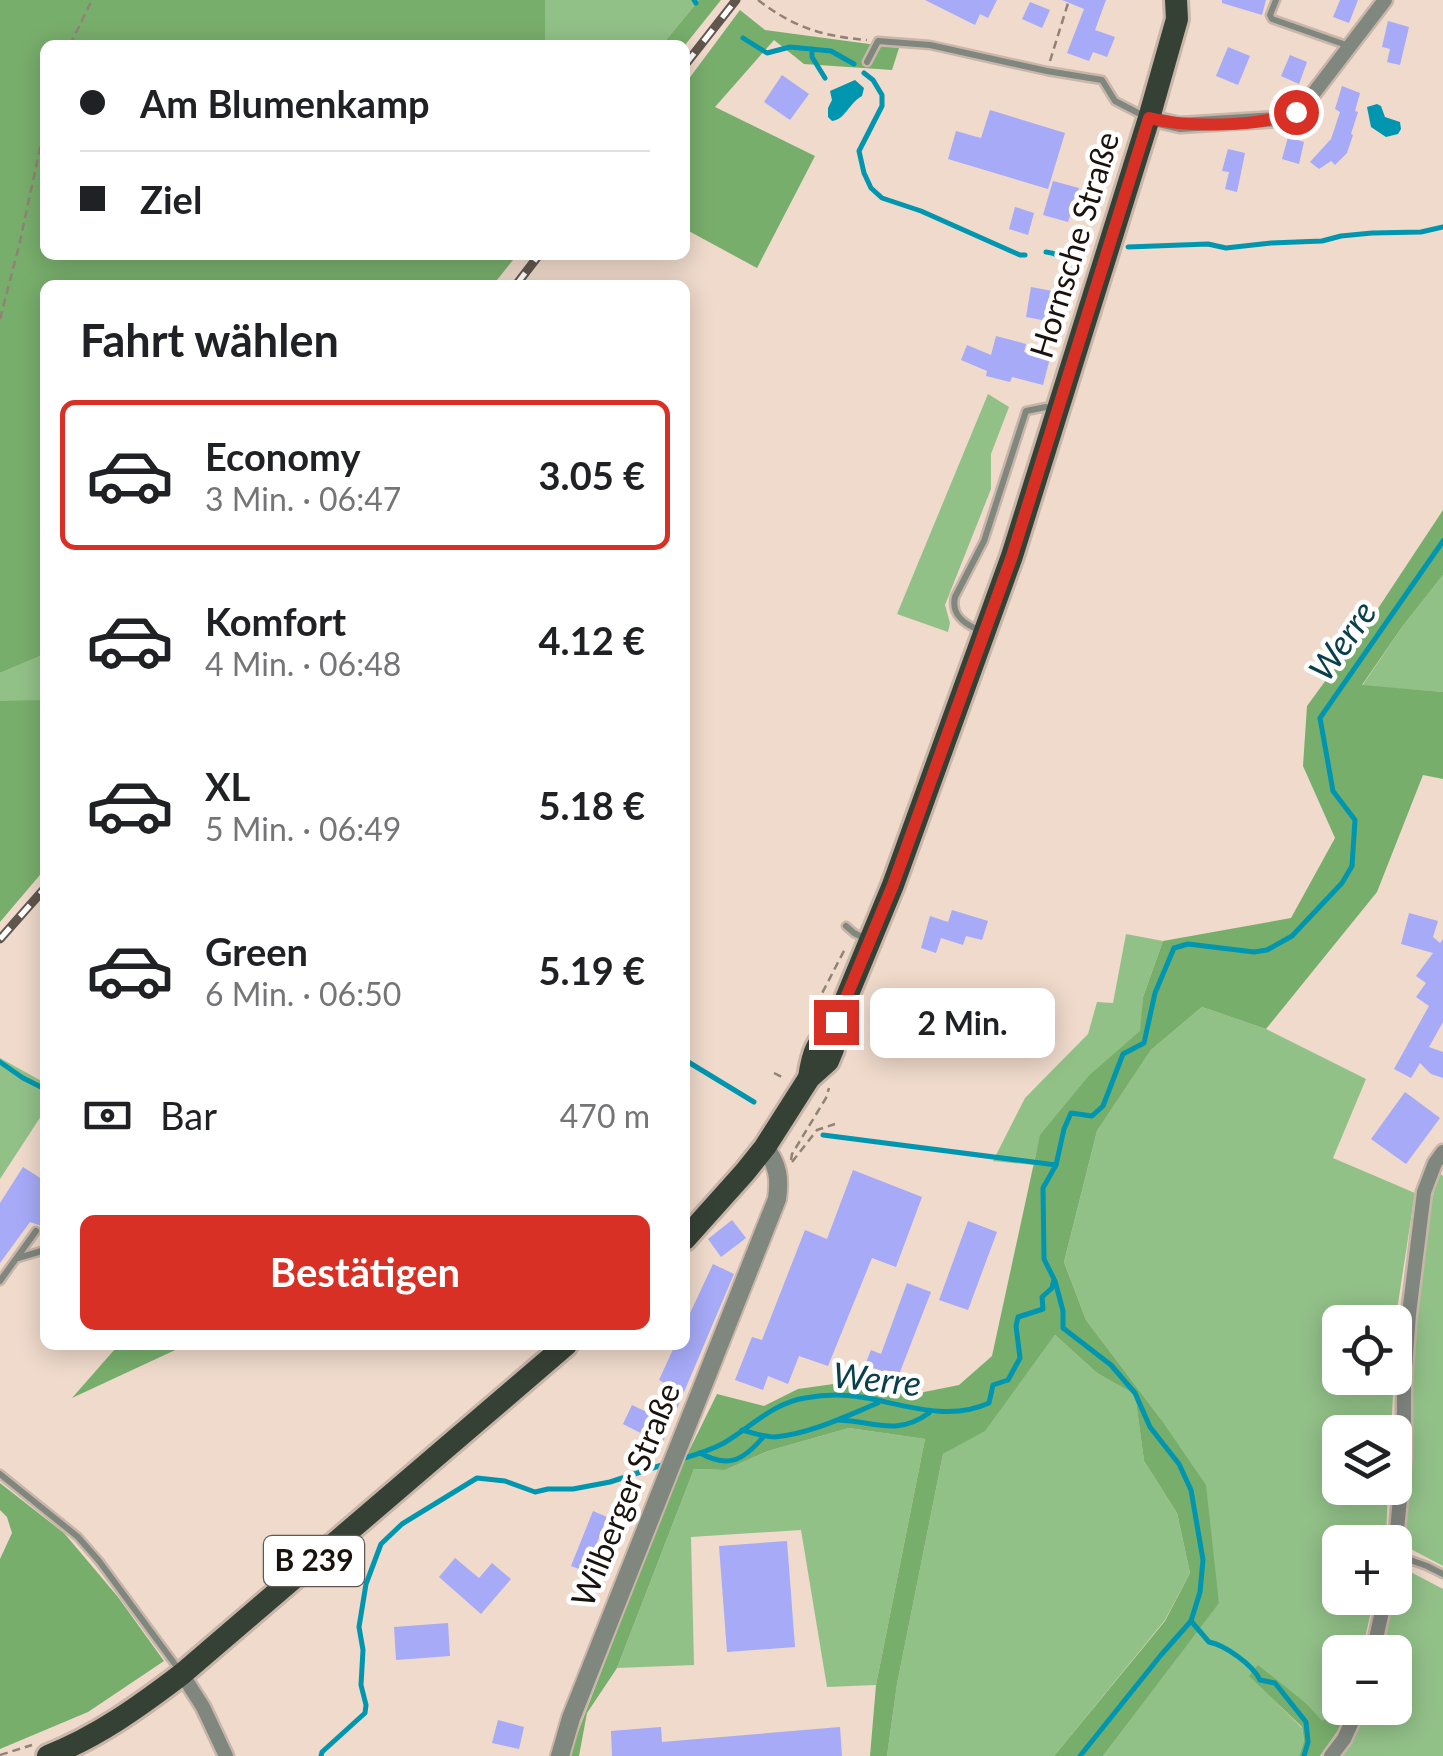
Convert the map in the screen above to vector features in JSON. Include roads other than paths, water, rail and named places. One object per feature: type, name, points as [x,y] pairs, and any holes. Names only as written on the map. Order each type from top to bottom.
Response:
[{"type":"main road","name":"Hornsche Straße","points":[[765,1147],[820,1082],[833,1049],[825,1020],[984,633],[1058,411],[1091,282],[1149,118],[1181,6]]},
{"type":"main road","points":[[690,1234],[765,1147]]},
{"type":"main road","name":"B 239","points":[[48,1756],[102,1730],[182,1674],[400,1477],[560,1350]]},
{"type":"street","points":[[1149,118],[1180,125],[1278,119],[1296,112],[1385,0]]},
{"type":"street","name":"Wilberger Straße","points":[[560,1756],[571,1718],[777,1200],[779,1172],[765,1147]]},
{"type":"street","points":[[1398,1525],[1411,1297],[1424,1192],[1443,1152]]},
{"type":"street","points":[[182,1674],[226,1756]]},
{"type":"street","points":[[1332,1756],[1350,1725]]},
{"type":"lane","points":[[1276,0],[1272,19],[1348,46]]},
{"type":"lane","points":[[867,62],[878,41],[930,45],[1047,72],[1102,80],[1115,101],[1149,118]]},
{"type":"lane","points":[[984,633],[962,621],[953,606],[954,597],[984,541],[1026,411],[1046,407],[1058,411]]},
{"type":"lane","points":[[846,926],[862,937]]},
{"type":"lane","points":[[0,1282],[36,1231]]},
{"type":"lane","points":[[16,1259],[40,1252]]},
{"type":"lane","points":[[0,1474],[78,1537],[100,1561],[182,1674]]},
{"type":"lane","points":[[1412,1560],[1443,1574]]},
{"type":"water","points":[[855,80],[864,88],[862,96],[832,121],[828,117],[830,91]]},
{"type":"water","points":[[1377,104],[1385,117],[1400,122],[1398,134],[1386,137],[1371,127],[1367,107]]},
{"type":"waterway","points":[[743,38],[767,53],[790,47],[831,51],[854,64]]},
{"type":"waterway","points":[[812,49],[812,57],[825,78]]},
{"type":"waterway","points":[[864,73],[882,95],[882,106],[859,151],[871,188],[882,198],[1025,255]]},
{"type":"waterway","points":[[1128,247],[1208,244],[1226,248],[1443,227]]},
{"type":"waterway","points":[[1046,252],[1073,259],[1089,236]]},
{"type":"waterway","name":"Werre","points":[[681,1459],[719,1446],[772,1410],[805,1398],[852,1396],[944,1411],[989,1403],[993,1385],[1008,1380],[1020,1358],[1018,1317],[1043,1309],[1042,1297],[1052,1288],[1054,1279],[1044,1259],[1043,1188],[1056,1165],[1064,1129],[1071,1113],[1092,1116],[1103,1106],[1123,1054],[1144,1043],[1155,993],[1174,948],[1188,944],[1267,950],[1292,936],[1342,883],[1352,866],[1355,820],[1333,791],[1320,718],[1443,541]]},
{"type":"waterway","points":[[0,1062],[40,1086]]},
{"type":"waterway","points":[[690,1063],[754,1102]]},
{"type":"waterway","points":[[823,1135],[1056,1165]]},
{"type":"waterway","points":[[1055,1281],[1063,1328],[1111,1365],[1135,1393],[1150,1427],[1179,1464],[1191,1490],[1203,1560],[1200,1592],[1191,1621],[1080,1756]]},
{"type":"waterway","points":[[742,1430],[771,1437],[788,1435],[828,1424],[878,1403]]},
{"type":"waterway","points":[[839,1420],[896,1426],[929,1413]]},
{"type":"waterway","points":[[700,1453],[719,1460],[735,1460],[764,1436]]},
{"type":"waterway","name":"Werre","points":[[321,1756],[365,1713],[359,1627],[366,1584],[381,1544],[402,1524],[477,1478],[505,1481],[535,1492],[610,1482],[665,1464]]},
{"type":"waterway","points":[[1191,1621],[1209,1642],[1238,1656],[1260,1680],[1275,1683],[1306,1722],[1308,1742],[1304,1756]]},
{"type":"railway","points":[[690,59],[736,0]]},
{"type":"railway","points":[[520,280],[535,260]]},
{"type":"railway","points":[[0,939],[40,894]]}]
